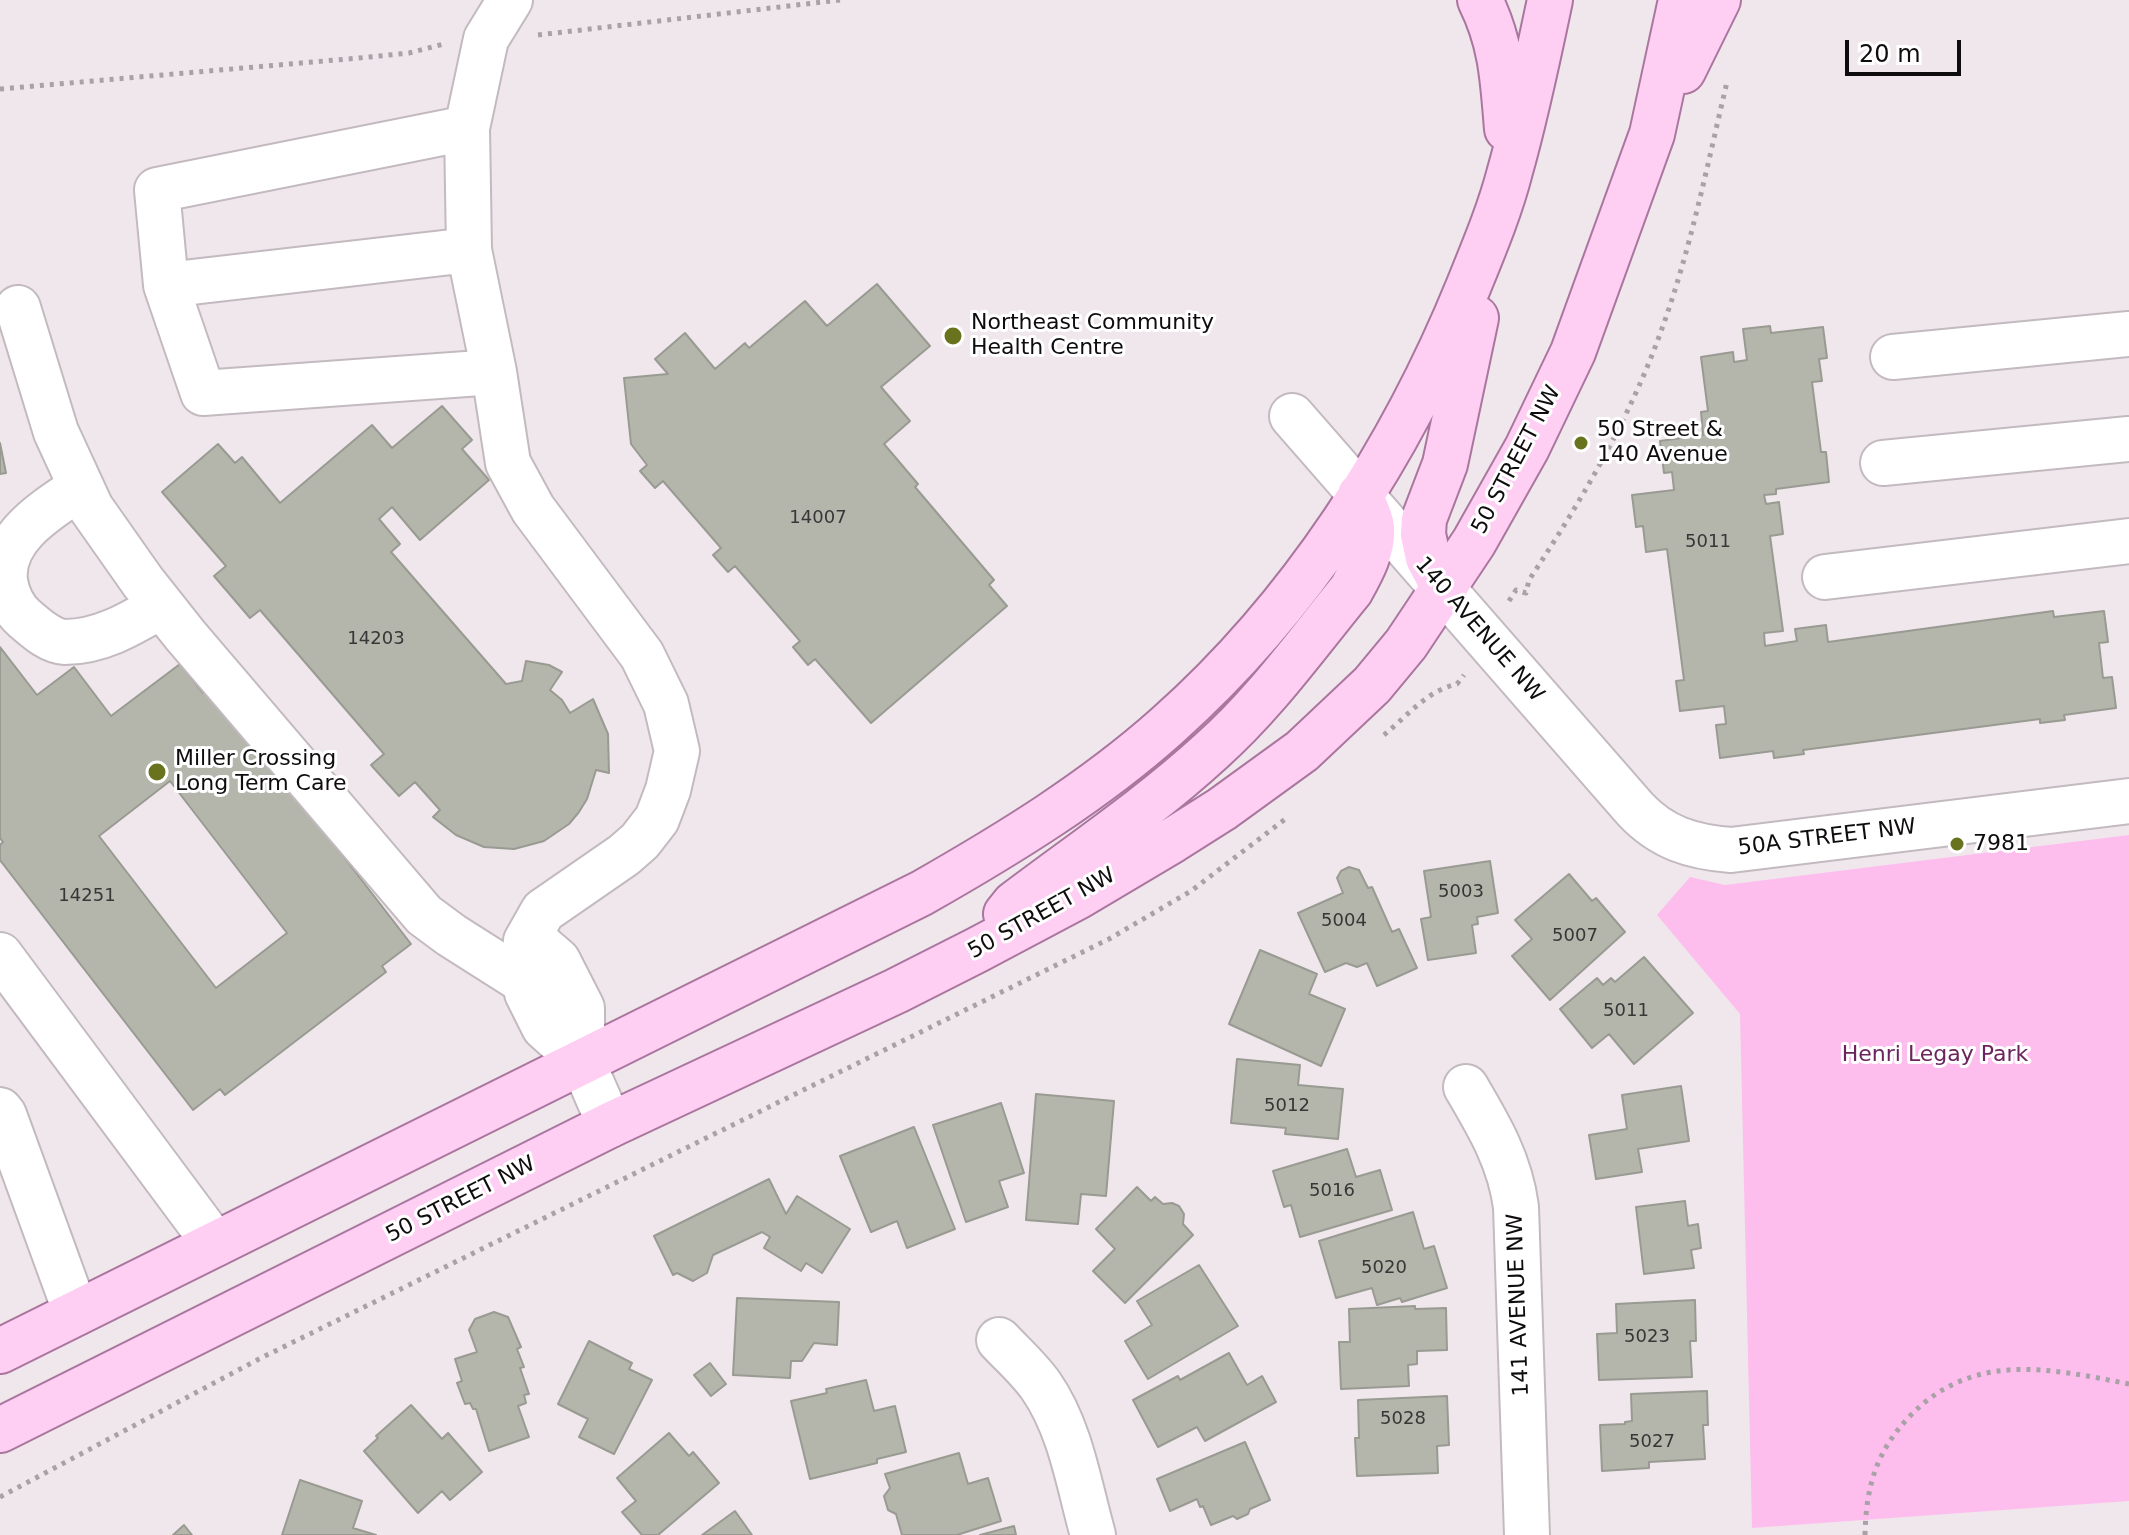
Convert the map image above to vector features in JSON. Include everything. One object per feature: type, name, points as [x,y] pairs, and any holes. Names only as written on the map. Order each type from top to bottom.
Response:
[{"type":"main road","points":[[0,1351],[922,893],[1052,815],[1166,727],[1221,675],[1276,611],[1390,449],[1447,340],[1505,187],[1501,56],[1492,24],[1480,0]]},
{"type":"main road","points":[[1445,590],[1428,558],[1423,534],[1424,519],[1445,464],[1505,187],[1550,0]]},
{"type":"main road","name":"50 STREET NW","points":[[0,1430],[610,1125],[882,998],[977,950],[1077,897],[1185,832],[1302,751],[1372,685],[1406,644],[1445,590],[1527,448],[1573,352],[1652,134],[1681,0]]},
{"type":"main road","points":[[1652,134],[1718,0]]},
{"type":"main road","points":[[977,950],[1014,904],[1176,781],[1213,750],[1260,701],[1360,575],[1369,554],[1372,527],[1360,495]]},
{"type":"street","points":[[517,18],[486,39],[467,128],[469,250],[494,372],[508,463],[533,509],[642,655],[666,704],[677,751],[657,819],[624,855],[543,911],[525,961]]},
{"type":"street","points":[[467,128],[157,190],[166,285],[203,393],[494,372]]},
{"type":"street","points":[[166,285],[469,250]]},
{"type":"street","points":[[18,308],[56,432],[91,508],[161,606],[424,915],[451,935],[525,961]]},
{"type":"street","points":[[1893,357],[2129,334]]},
{"type":"street","name":"140 AVENUE NW","points":[[1292,416],[1635,809],[1648,823],[1670,838]]},
{"type":"street","points":[[1883,463],[2129,439]]},
{"type":"street","points":[[81,487],[25,528],[12,545],[3,569],[7,593],[20,614],[42,634],[62,642],[92,639],[123,628],[161,606]]},
{"type":"street","points":[[1825,577],[2129,541]]},
{"type":"street","name":"50A STREET NW","points":[[1670,838],[1697,847],[1731,850],[2129,801]]},
{"type":"street","points":[[525,961],[543,948],[558,961],[582,1008],[582,1061],[610,1125]]},
{"type":"street","points":[[0,955],[215,1244]]},
{"type":"street","name":"141 AVENUE NW","points":[[1466,1087],[1499,1143],[1513,1183],[1527,1535]]},
{"type":"street","points":[[1,1115],[76,1313]]},
{"type":"street","points":[[999,1340],[1034,1376],[1052,1404],[1093,1535]]},
{"type":"path","points":[[517,18],[840,0]]},
{"type":"path","points":[[0,89],[409,53],[452,43]]},
{"type":"path","points":[[1516,590],[1526,593],[1529,580],[1612,444],[1661,331],[1696,210],[1730,71]]},
{"type":"path","points":[[1865,1535],[1865,1510],[1874,1469],[1890,1437],[1935,1394],[1955,1381],[2008,1370],[2074,1373],[2129,1384]]},
{"type":"green space","name":"Henri Legay Park","points":[[2129,835],[2129,1501],[1752,1528],[1740,1014],[1657,915],[1690,877],[1725,885]]},
{"type":"building","points":[[877,284],[930,346],[881,387],[910,421],[884,444],[918,484],[915,487],[994,580],[989,585],[1007,606],[871,723],[815,659],[808,665],[793,647],[800,641],[735,566],[728,572],[713,555],[721,548],[663,481],[655,488],[640,471],[647,465],[631,444],[624,378],[668,374],[655,359],[685,333],[715,369],[745,343],[749,348],[805,301],[827,326]]},
{"type":"building","points":[[1770,326],[1771,333],[1823,327],[1827,358],[1819,359],[1822,381],[1812,382],[1821,452],[1826,452],[1829,482],[1776,489],[1776,494],[1764,495],[1766,504],[1779,502],[1783,534],[1770,536],[1783,631],[1764,633],[1765,646],[1797,641],[1795,629],[1826,625],[1828,642],[2053,611],[2054,617],[2104,611],[2108,642],[2099,643],[2103,678],[2112,677],[2116,708],[2064,715],[2065,720],[2040,723],[2040,719],[1803,750],[1804,754],[1774,758],[1773,751],[1720,758],[1716,725],[1726,724],[1724,706],[1680,711],[1676,681],[1684,680],[1667,549],[1646,552],[1643,526],[1636,527],[1632,495],[1674,490],[1672,472],[1664,473],[1660,441],[1703,435],[1701,412],[1708,411],[1701,357],[1733,352],[1734,362],[1747,360],[1743,329]]},
{"type":"building","points":[[442,406],[472,440],[462,449],[489,480],[420,540],[392,507],[379,519],[400,544],[391,552],[506,684],[522,681],[526,661],[549,665],[562,672],[550,690],[562,700],[570,713],[593,699],[608,734],[609,773],[596,770],[587,799],[579,812],[569,824],[544,841],[514,849],[484,847],[456,835],[433,817],[440,810],[415,782],[399,796],[371,765],[384,754],[260,610],[250,618],[214,576],[226,566],[162,492],[218,444],[235,463],[242,457],[280,503],[372,425],[392,448]]},
{"type":"building","points":[[0,443],[6,473],[0,474]]},
{"type":"building","points":[[0,647],[37,695],[74,667],[111,716],[180,664],[203,693],[212,686],[411,944],[382,966],[386,972],[225,1095],[220,1089],[193,1110],[0,860],[0,845],[3,842],[0,838]],"holes":[[[170,781],[287,933],[216,988],[99,836]]]},
{"type":"building","points":[[1490,861],[1498,913],[1477,917],[1478,924],[1472,925],[1476,953],[1428,960],[1421,919],[1431,917],[1424,871]]},
{"type":"building","points":[[1349,867],[1359,870],[1368,888],[1372,887],[1392,932],[1399,929],[1417,968],[1377,986],[1367,963],[1357,967],[1346,963],[1325,972],[1298,913],[1343,893],[1337,878],[1341,871]]},
{"type":"building","points":[[1569,874],[1592,901],[1596,898],[1625,932],[1550,1000],[1512,956],[1532,939],[1515,920]]},
{"type":"building","points":[[1260,950],[1317,974],[1309,994],[1345,1009],[1321,1066],[1229,1024]]},
{"type":"building","points":[[1644,957],[1693,1013],[1634,1064],[1609,1034],[1592,1048],[1560,1009],[1597,978],[1603,985],[1611,978],[1615,982]]},
{"type":"building","points":[[1237,1059],[1300,1065],[1298,1085],[1343,1089],[1338,1139],[1285,1134],[1286,1128],[1231,1123]]},
{"type":"building","points":[[1681,1086],[1689,1141],[1638,1149],[1642,1172],[1596,1179],[1589,1135],[1627,1129],[1622,1095]]},
{"type":"building","points":[[1036,1094],[1114,1101],[1106,1196],[1081,1194],[1078,1224],[1026,1220]]},
{"type":"building","points":[[1001,1103],[1024,1173],[999,1181],[1008,1207],[966,1222],[933,1125]]},
{"type":"building","points":[[914,1127],[955,1229],[907,1248],[897,1221],[871,1232],[840,1156]]},
{"type":"building","points":[[1347,1149],[1356,1177],[1380,1170],[1392,1210],[1300,1237],[1291,1205],[1284,1207],[1273,1171]]},
{"type":"building","points":[[769,1179],[786,1214],[797,1196],[850,1229],[822,1273],[806,1263],[801,1271],[764,1248],[770,1237],[762,1232],[713,1255],[707,1273],[693,1281],[677,1273],[673,1275],[654,1236]]},
{"type":"building","points":[[1137,1187],[1151,1201],[1155,1197],[1163,1204],[1179,1206],[1184,1214],[1183,1224],[1193,1235],[1125,1303],[1093,1271],[1115,1249],[1096,1229]]},
{"type":"building","points":[[1685,1201],[1688,1226],[1698,1224],[1701,1248],[1691,1250],[1694,1268],[1644,1274],[1636,1207]]},
{"type":"building","points":[[1413,1212],[1424,1249],[1434,1246],[1447,1288],[1402,1302],[1400,1298],[1377,1305],[1372,1288],[1336,1298],[1319,1241]]},
{"type":"building","points":[[1199,1265],[1238,1326],[1148,1379],[1125,1341],[1152,1325],[1137,1301]]},
{"type":"building","points":[[737,1298],[839,1302],[837,1345],[814,1343],[802,1361],[791,1361],[790,1378],[733,1375]]},
{"type":"building","points":[[1695,1300],[1696,1341],[1690,1341],[1692,1377],[1599,1380],[1597,1334],[1617,1333],[1616,1304]]},
{"type":"building","points":[[1415,1306],[1415,1309],[1446,1308],[1447,1350],[1417,1351],[1417,1364],[1408,1365],[1409,1386],[1341,1389],[1339,1342],[1350,1342],[1349,1309]]},
{"type":"building","points":[[494,1312],[508,1317],[521,1347],[517,1349],[524,1367],[520,1368],[529,1394],[524,1395],[526,1403],[518,1406],[529,1437],[489,1451],[476,1409],[470,1403],[465,1404],[457,1383],[462,1381],[455,1359],[477,1352],[469,1330],[475,1319]]},
{"type":"building","points":[[589,1341],[632,1363],[629,1369],[652,1380],[614,1454],[579,1437],[588,1419],[558,1404]]},
{"type":"building","points":[[1229,1353],[1247,1385],[1262,1376],[1276,1402],[1205,1441],[1197,1427],[1158,1447],[1133,1400],[1178,1376],[1180,1380]]},
{"type":"building","points":[[710,1363],[726,1384],[711,1396],[694,1375]]},
{"type":"building","points":[[866,1380],[874,1411],[895,1406],[906,1452],[877,1459],[877,1463],[810,1479],[791,1401]]},
{"type":"building","points":[[1707,1391],[1708,1425],[1703,1425],[1705,1459],[1649,1462],[1649,1468],[1602,1471],[1600,1425],[1632,1421],[1631,1394]]},
{"type":"building","points":[[1447,1396],[1449,1445],[1437,1446],[1438,1473],[1357,1476],[1355,1438],[1359,1438],[1358,1400]]},
{"type":"building","points":[[411,1405],[442,1439],[448,1433],[482,1472],[450,1500],[442,1491],[418,1513],[364,1451]]},
{"type":"building","points":[[669,1433],[689,1456],[693,1452],[719,1483],[658,1535],[642,1535],[622,1512],[636,1501],[617,1478]]},
{"type":"building","points":[[1245,1442],[1270,1500],[1237,1519],[1233,1516],[1211,1525],[1197,1499],[1170,1511],[1157,1479]]},
{"type":"building","points":[[959,1453],[968,1484],[988,1478],[1001,1521],[957,1535],[902,1535],[896,1514],[888,1510],[884,1496],[890,1488],[885,1474]]},
{"type":"building","points":[[300,1480],[362,1501],[353,1528],[376,1535],[282,1535]]},
{"type":"building","points":[[735,1511],[752,1535],[702,1535]]},
{"type":"building","points":[[184,1525],[192,1535],[173,1535]]},
{"type":"building","points":[[1014,1526],[1016,1535],[980,1535]]},
{"type":"place","name":"Northeast Community Health Centre","points":[[953,336]]},
{"type":"place","name":"50 Street & 140 Avenue","points":[[1581,443]]},
{"type":"place","name":"Miller Crossing Long Term Care","points":[[157,772]]},
{"type":"place","name":"7981","points":[[1957,844]]}]
